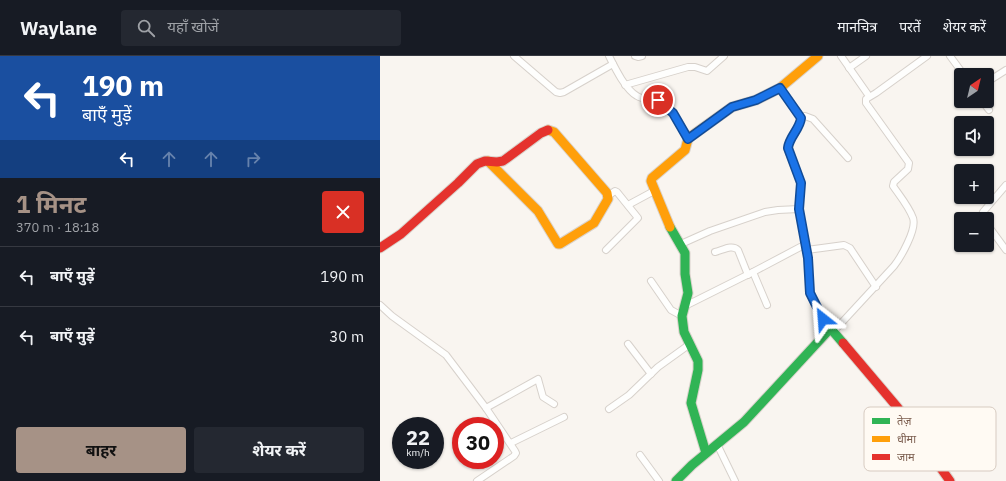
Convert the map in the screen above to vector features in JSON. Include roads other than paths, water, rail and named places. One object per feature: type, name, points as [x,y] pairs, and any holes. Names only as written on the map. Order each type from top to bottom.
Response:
[{"type":"street","points":[[514,56],[556,92],[560,93],[564,92],[617,56]]},
{"type":"street","points":[[635,56],[642,56]]},
{"type":"street","points":[[626,84],[688,67],[695,67],[707,71],[724,56]]},
{"type":"street","points":[[706,453],[692,408],[691,398],[699,366],[684,332],[682,316],[688,289],[685,278],[685,253],[670,226],[651,181],[652,178],[685,150],[688,139],[732,107],[756,100],[780,88],[818,56]]},
{"type":"street","points":[[841,56],[869,96]]},
{"type":"street","points":[[849,68],[866,56]]},
{"type":"street","points":[[676,481],[692,464],[744,422],[876,287],[899,259],[913,228],[914,221],[913,217],[893,186],[894,182],[908,169],[909,163],[866,103],[866,99],[927,56]]},
{"type":"street","points":[[950,56],[959,68]]},
{"type":"street","points":[[611,60],[626,84],[637,97],[654,99],[661,102],[673,113],[688,139]]},
{"type":"street","points":[[994,78],[1006,70]]},
{"type":"street","points":[[780,88],[800,116],[801,121],[787,146],[801,183],[799,209],[806,247],[810,293],[832,331],[897,407]]},
{"type":"street","points":[[800,116],[813,118],[848,158]]},
{"type":"street","points":[[380,248],[402,234],[458,183],[476,164],[484,160],[497,163],[504,162],[547,130],[554,132],[608,196]]},
{"type":"street","points":[[488,161],[538,211],[558,244],[594,223],[608,199],[608,196],[616,191],[638,217],[638,220],[606,250]]},
{"type":"street","points":[[983,212],[1006,185]]},
{"type":"street","points":[[628,205],[654,191]]},
{"type":"street","points":[[681,244],[710,231],[765,212],[799,209]]},
{"type":"street","points":[[994,234],[1006,250]]},
{"type":"street","points":[[685,306],[806,247],[847,246],[850,248],[876,287]]},
{"type":"street","points":[[715,252],[732,247],[735,247],[738,250],[767,305]]},
{"type":"street","points":[[651,281],[671,310],[682,316]]},
{"type":"street","points":[[380,305],[392,316],[446,355],[511,443],[515,454],[477,481]]},
{"type":"street","points":[[628,344],[651,374]]},
{"type":"street","points":[[609,409],[690,344]]},
{"type":"street","points":[[486,408],[536,379],[539,380],[543,397],[554,404]]},
{"type":"street","points":[[511,443],[564,417]]},
{"type":"street","points":[[717,444],[735,481]]},
{"type":"street","points":[[640,455],[659,481]]},
{"type":"street","points":[[943,471],[950,481]]}]
